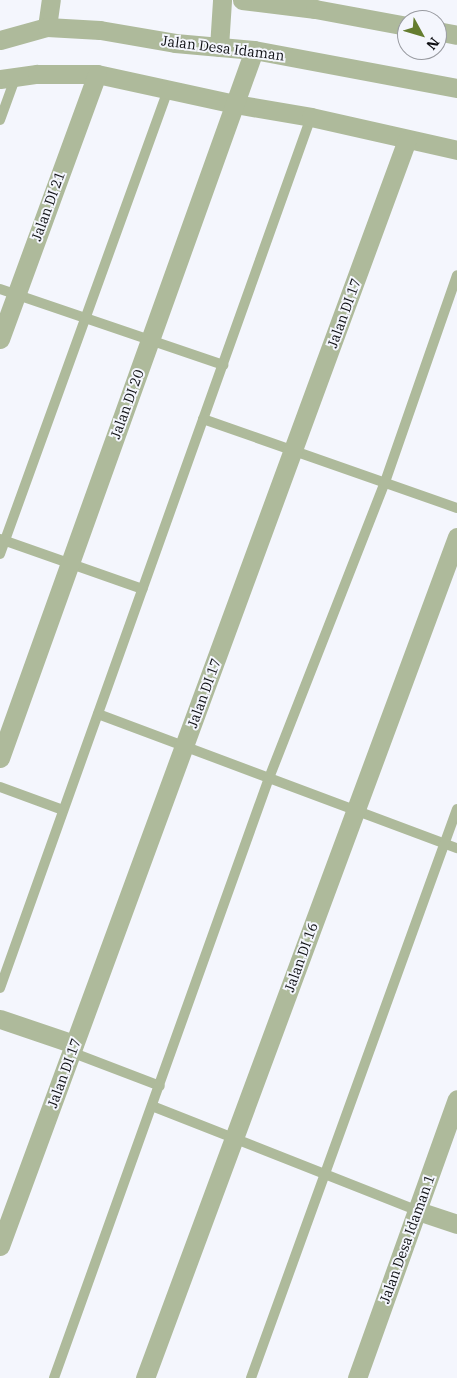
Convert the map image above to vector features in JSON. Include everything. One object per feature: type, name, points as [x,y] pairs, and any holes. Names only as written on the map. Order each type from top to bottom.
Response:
[{"type":"street","points":[[47,27],[51,0]]},
{"type":"street","points":[[219,47],[222,0]]},
{"type":"street","points":[[242,0],[315,9],[397,24]]},
{"type":"street","name":"Jalan Desa Idaman","points":[[0,40],[47,27],[100,30],[175,43],[254,50],[457,88]]},
{"type":"street","name":"Jalan DI 20","points":[[0,758],[254,50]]},
{"type":"street","points":[[8,78],[97,74],[169,88],[235,104],[311,117],[457,150]]},
{"type":"street","name":"Jalan DI 21","points":[[0,339],[8,292],[97,74]]},
{"type":"street","name":"Jalan DI 17","points":[[0,1246],[4,1223],[73,1048],[407,140]]},
{"type":"street","name":"Jalan DI 16","points":[[145,1378],[457,537]]},
{"type":"street","points":[[0,1019],[73,1048]]},
{"type":"street","name":"Jalan Desa Idaman 1","points":[[357,1378],[457,1100]]},
{"type":"street","points":[[418,1210],[457,1224]]},
{"type":"lane","points":[[0,120],[8,78]]},
{"type":"lane","points":[[0,554],[2,540],[86,318],[169,88]]},
{"type":"lane","points":[[0,988],[311,117]]},
{"type":"lane","points":[[54,1378],[269,778],[385,482],[457,275]]},
{"type":"lane","points":[[8,292],[222,365]]},
{"type":"lane","points":[[203,419],[457,508]]},
{"type":"lane","points":[[2,540],[143,589]]},
{"type":"lane","points":[[98,714],[457,848]]},
{"type":"lane","points":[[0,787],[63,810]]},
{"type":"lane","points":[[251,1378],[457,809]]},
{"type":"lane","points":[[73,1048],[160,1086]]},
{"type":"lane","points":[[152,1106],[418,1210]]}]
